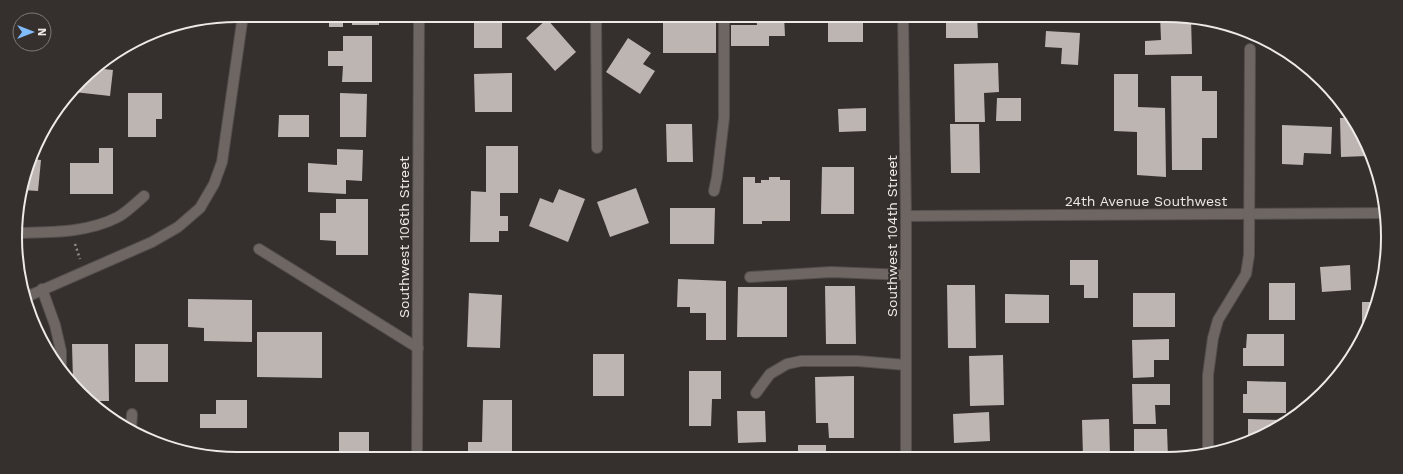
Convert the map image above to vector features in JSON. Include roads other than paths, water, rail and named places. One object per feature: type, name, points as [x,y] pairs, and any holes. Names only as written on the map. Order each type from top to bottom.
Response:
[{"type":"street","points":[[30,295],[152,242],[178,227],[200,208],[214,184],[222,162],[242,22]]},
{"type":"street","name":"Southwest 106th Street","points":[[417,452],[419,22]]},
{"type":"street","points":[[596,22],[597,148]]},
{"type":"street","points":[[714,191],[724,118],[724,22]]},
{"type":"street","name":"Southwest 104th Street","points":[[903,22],[906,216],[906,452]]},
{"type":"street","points":[[1208,448],[1208,375],[1213,338],[1218,320],[1246,274],[1250,255],[1250,49]]},
{"type":"street","points":[[22,233],[70,231],[92,227],[118,217],[144,196]]},
{"type":"street","name":"24th Avenue Southwest","points":[[906,216],[1380,213]]},
{"type":"street","points":[[259,249],[418,348]]},
{"type":"street","points":[[750,277],[831,272],[906,275]]},
{"type":"street","points":[[42,289],[57,332],[62,361]]},
{"type":"street","points":[[756,393],[770,374],[787,364],[801,362],[858,361],[906,365]]},
{"type":"street","points":[[131,424],[132,414]]}]
